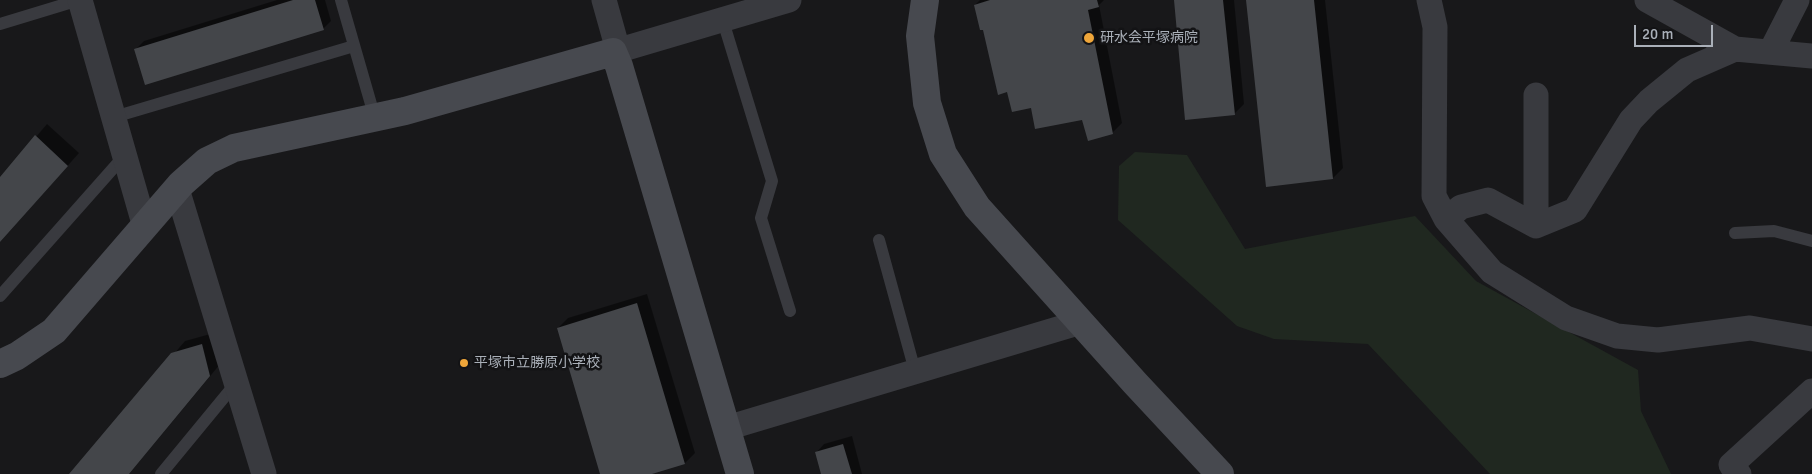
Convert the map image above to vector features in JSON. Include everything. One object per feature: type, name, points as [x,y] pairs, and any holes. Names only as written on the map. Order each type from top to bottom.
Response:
[{"type":"street","points":[[80,0],[145,227]]},
{"type":"street","points":[[604,0],[615,51],[740,474]]},
{"type":"street","points":[[0,364],[17,356],[54,331],[177,189],[207,161],[234,148],[405,111],[789,0]]},
{"type":"street","points":[[925,0],[920,36],[927,104],[943,154],[977,207],[1220,474]]},
{"type":"street","points":[[1429,0],[1434,27],[1434,196],[1446,219],[1492,272],[1566,318],[1617,336],[1658,340],[1750,328],[1812,339]]},
{"type":"street","points":[[1647,0],[1735,49],[1812,56]]},
{"type":"street","points":[[1771,51],[1797,0]]},
{"type":"street","points":[[1536,226],[1575,210],[1631,120],[1649,101],[1687,70],[1735,49]]},
{"type":"street","points":[[1536,94],[1536,226]]},
{"type":"street","points":[[177,189],[264,474]]},
{"type":"street","points":[[1446,219],[1461,207],[1488,200],[1536,226]]},
{"type":"street","points":[[727,428],[1081,322]]},
{"type":"street","points":[[1739,474],[1731,465],[1812,391]]},
{"type":"lane","points":[[0,24],[80,0]]},
{"type":"lane","points":[[341,0],[375,118]]},
{"type":"lane","points":[[723,20],[772,181],[761,218],[790,311]]},
{"type":"lane","points":[[114,117],[354,46]]},
{"type":"lane","points":[[0,296],[125,156]]},
{"type":"lane","points":[[1735,233],[1774,231],[1812,241]]},
{"type":"lane","points":[[879,240],[915,371]]},
{"type":"lane","points":[[161,474],[236,383]]},
{"type":"shaded area","points":[[1135,152],[1187,155],[1245,249],[1415,216],[1476,281],[1638,370],[1641,411],[1671,474],[1490,474],[1368,344],[1274,339],[1237,326],[1118,220],[1119,166]]},
{"type":"building","points":[[293,0],[315,0],[324,30],[145,85],[134,49]]},
{"type":"building","points":[[990,0],[1097,0],[1099,7],[1088,10],[1113,134],[1088,141],[1082,120],[1035,129],[1031,108],[1012,112],[1007,92],[998,95],[983,30],[980,30],[974,5]]},
{"type":"building","points":[[1174,0],[1223,0],[1235,115],[1185,120]]},
{"type":"building","points":[[1246,0],[1314,0],[1333,179],[1266,187]]},
{"type":"building","points":[[35,135],[68,166],[0,242],[0,177]]},
{"type":"building","points":[[637,303],[685,464],[652,474],[600,474],[557,328]]},
{"type":"building","points":[[202,344],[210,376],[129,474],[69,474],[171,353]]},
{"type":"building","points":[[843,444],[852,474],[821,474],[815,452]]},
{"type":"place","name":"研水会平塚病院","points":[[1089,38]]},
{"type":"place","name":"平塚市立勝原小学校","points":[[464,363]]}]
